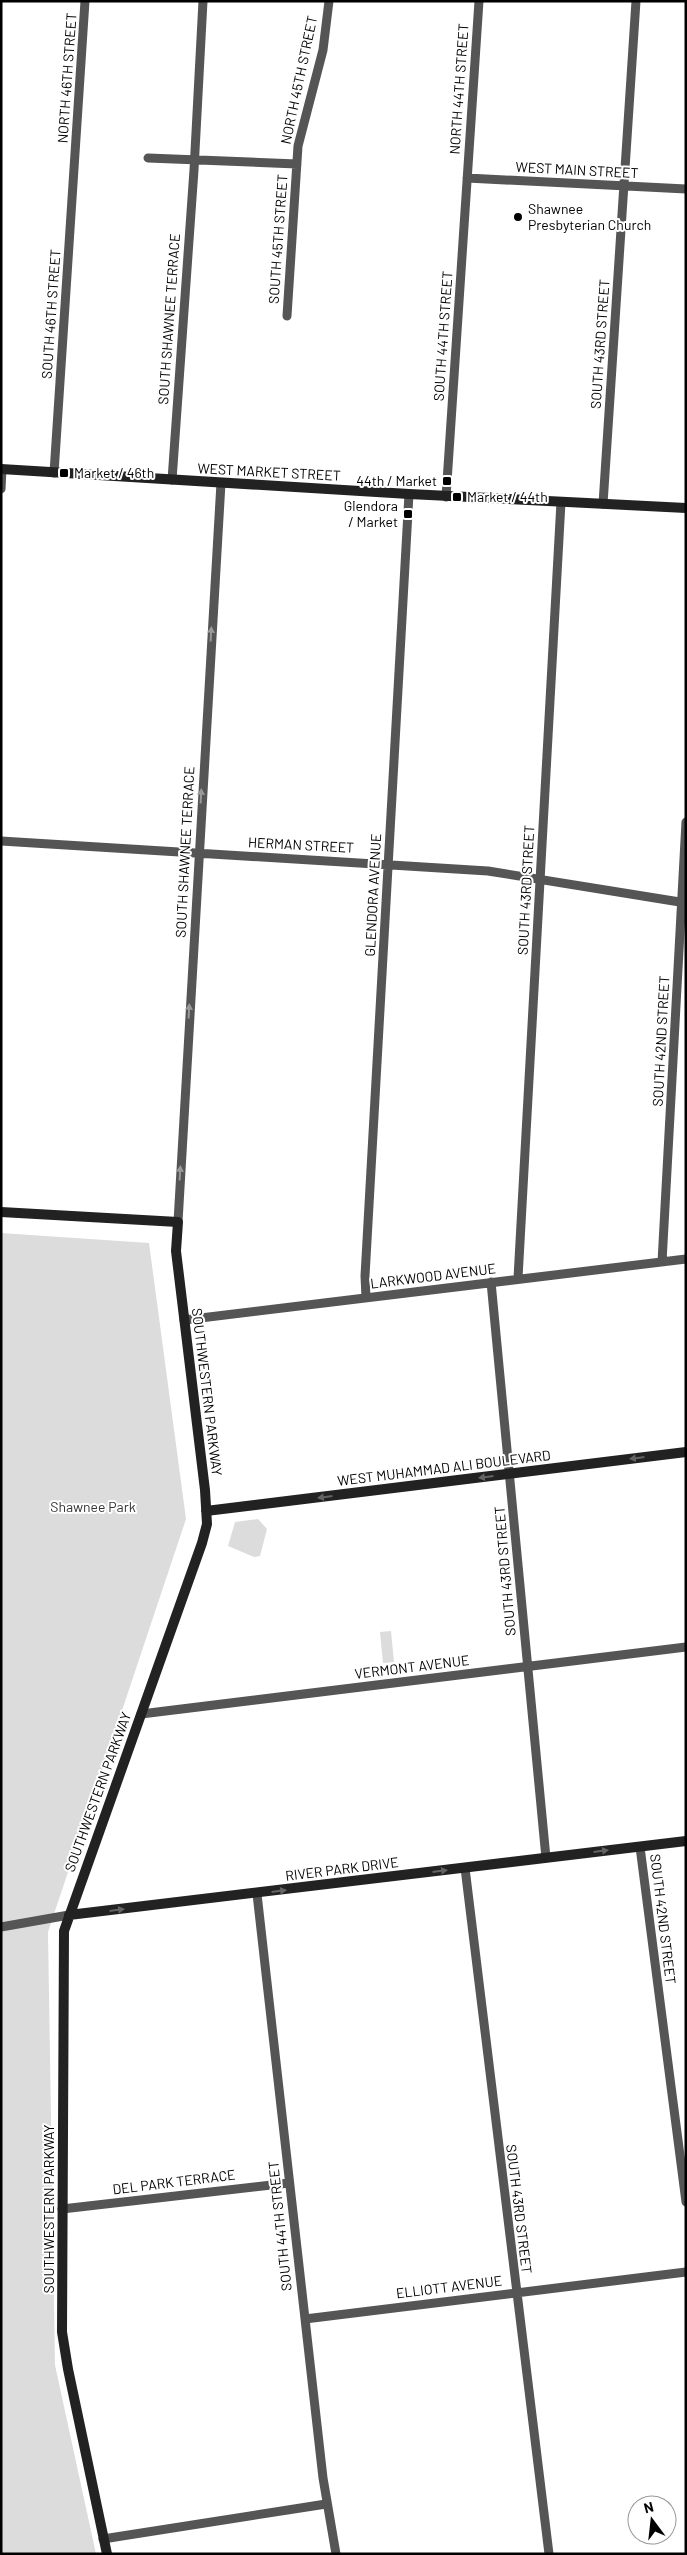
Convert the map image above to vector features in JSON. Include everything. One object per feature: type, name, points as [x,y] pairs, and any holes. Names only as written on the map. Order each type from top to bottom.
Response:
[{"type":"street","name":"NORTH 46TH STREET","points":[[75,157],[85,1]]},
{"type":"street","name":"SOUTH SHAWNEE TERRACE","points":[[172,480],[203,1]]},
{"type":"street","name":"NORTH 45TH STREET","points":[[297,164],[298,146],[323,50],[328,1]]},
{"type":"street","name":"NORTH 44TH STREET","points":[[467,178],[478,1]]},
{"type":"street","name":"SOUTH 43RD STREET","points":[[603,504],[636,1]]},
{"type":"street","name":"SOUTH 46TH STREET","points":[[54,473],[75,157]]},
{"type":"street","points":[[148,158],[297,164]]},
{"type":"street","name":"SOUTH 45TH STREET","points":[[287,316],[297,164]]},
{"type":"street","name":"WEST MAIN STREET","points":[[467,178],[686,189]]},
{"type":"street","name":"SOUTH 44TH STREET","points":[[446,496],[467,178]]},
{"type":"street","points":[[1,489],[2,469]]},
{"type":"street","name":"WEST MARKET STREET","points":[[2,469],[409,494],[686,508]]},
{"type":"street","name":"SOUTH SHAWNEE TERRACE","points":[[178,1222],[198,852],[221,483]]},
{"type":"street","name":"GLENDORA AVENUE","points":[[366,1298],[365,1276],[409,494]]},
{"type":"street","name":"SOUTH 43RD STREET","points":[[518,1278],[561,502]]},
{"type":"street","name":"SOUTH 42ND STREET","points":[[662,1262],[684,903],[686,822]]},
{"type":"street","name":"HERMAN STREET","points":[[1,841],[388,864],[488,872],[684,903]]},
{"type":"street","points":[[1,1212],[178,1222]]},
{"type":"street","name":"SOUTHWESTERN PARKWAY","points":[[107,2554],[64,2351],[62,2332],[64,1931],[202,1543],[206,1511],[176,1251],[178,1222]]},
{"type":"street","name":"LARKWOOD AVENUE","points":[[184,1320],[686,1259]]},
{"type":"street","name":"SOUTH 43RD STREET","points":[[491,1282],[546,1858]]},
{"type":"street","name":"WEST MUHAMMAD ALI BOULEVARD","points":[[206,1511],[686,1452]]},
{"type":"street","name":"VERMONT AVENUE","points":[[141,1714],[686,1647]]},
{"type":"street","name":"RIVER PARK DRIVE","points":[[1,1927],[69,1915],[258,1894],[686,1841]]},
{"type":"street","name":"SOUTH 42ND STREET","points":[[640,1847],[686,2202]]},
{"type":"street","name":"SOUTH 43RD STREET","points":[[465,1868],[549,2554]]},
{"type":"street","name":"SOUTH 44TH STREET","points":[[258,1894],[326,2504],[336,2554]]},
{"type":"street","name":"DEL PARK TERRACE","points":[[62,2209],[290,2182]]},
{"type":"street","name":"ELLIOTT AVENUE","points":[[305,2319],[686,2272]]},
{"type":"street","points":[[104,2539],[326,2504]]},
{"type":"green space","name":"Shawnee Park","points":[[1,1233],[149,1243],[186,1519],[48,1932],[55,2365],[96,2554],[1,2554]]},
{"type":"green space","points":[[258,1519],[267,1529],[260,1556],[254,1557],[228,1546],[235,1522]]},
{"type":"green space","points":[[391,1631],[394,1662],[383,1663],[380,1632]]},
{"type":"place","name":"Shawnee Presbyterian Church","points":[[518,217]]},
{"type":"place","name":"Market / 46th","points":[[64,473]]},
{"type":"place","name":"44th / Market","points":[[447,481]]},
{"type":"place","name":"Market / 44th","points":[[457,497]]},
{"type":"place","name":"Glendora / Market","points":[[408,514]]}]
